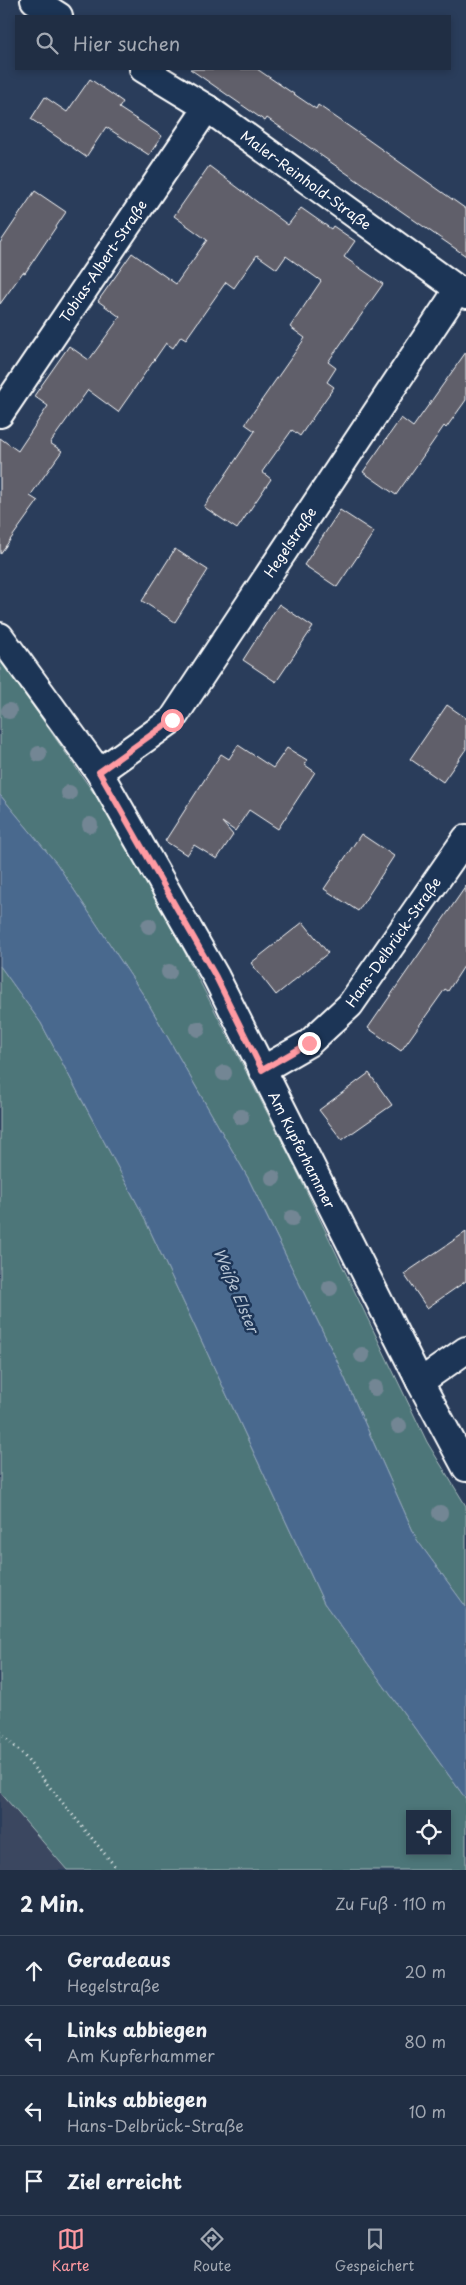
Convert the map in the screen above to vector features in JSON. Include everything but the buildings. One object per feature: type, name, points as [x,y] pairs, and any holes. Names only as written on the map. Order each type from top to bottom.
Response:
[{"type":"street","points":[[34,0],[57,15]]},
{"type":"street","name":"Maler-Reinhold-Straße","points":[[146,70],[207,108],[462,292]]},
{"type":"street","name":"Tobias-Albert-Straße","points":[[0,414],[207,108]]},
{"type":"street","name":"Hegelstraße","points":[[99,772],[172,720],[462,292]]},
{"type":"street","name":"Am Kupferhammer","points":[[0,636],[99,772],[216,977],[420,1382],[466,1468]]},
{"type":"street","name":"Hans-Delbrück-Straße","points":[[262,1070],[309,1043],[350,1005],[466,838]]},
{"type":"street","points":[[420,1382],[466,1350]]},
{"type":"path","points":[[0,1732],[24,1756],[118,1870]]},
{"type":"shaded area","points":[[0,1792],[67,1870],[0,1870]]},
{"type":"green space","points":[[0,659],[112,819],[183,949],[291,1159],[427,1442],[466,1506],[466,1607],[417,1540],[337,1361],[248,1178],[144,996],[57,864],[0,795]]},
{"type":"green space","points":[[0,966],[41,1023],[140,1209],[324,1603],[466,1799],[466,1870],[67,1870],[0,1792]]},
{"type":"water","name":"Weiße Elster","points":[[0,795],[57,864],[144,996],[248,1178],[337,1361],[417,1540],[466,1607],[466,1799],[324,1603],[140,1209],[41,1023],[0,966]]},
{"type":"route","points":[[172,720],[99,772],[216,977],[262,1070],[309,1043]]}]
